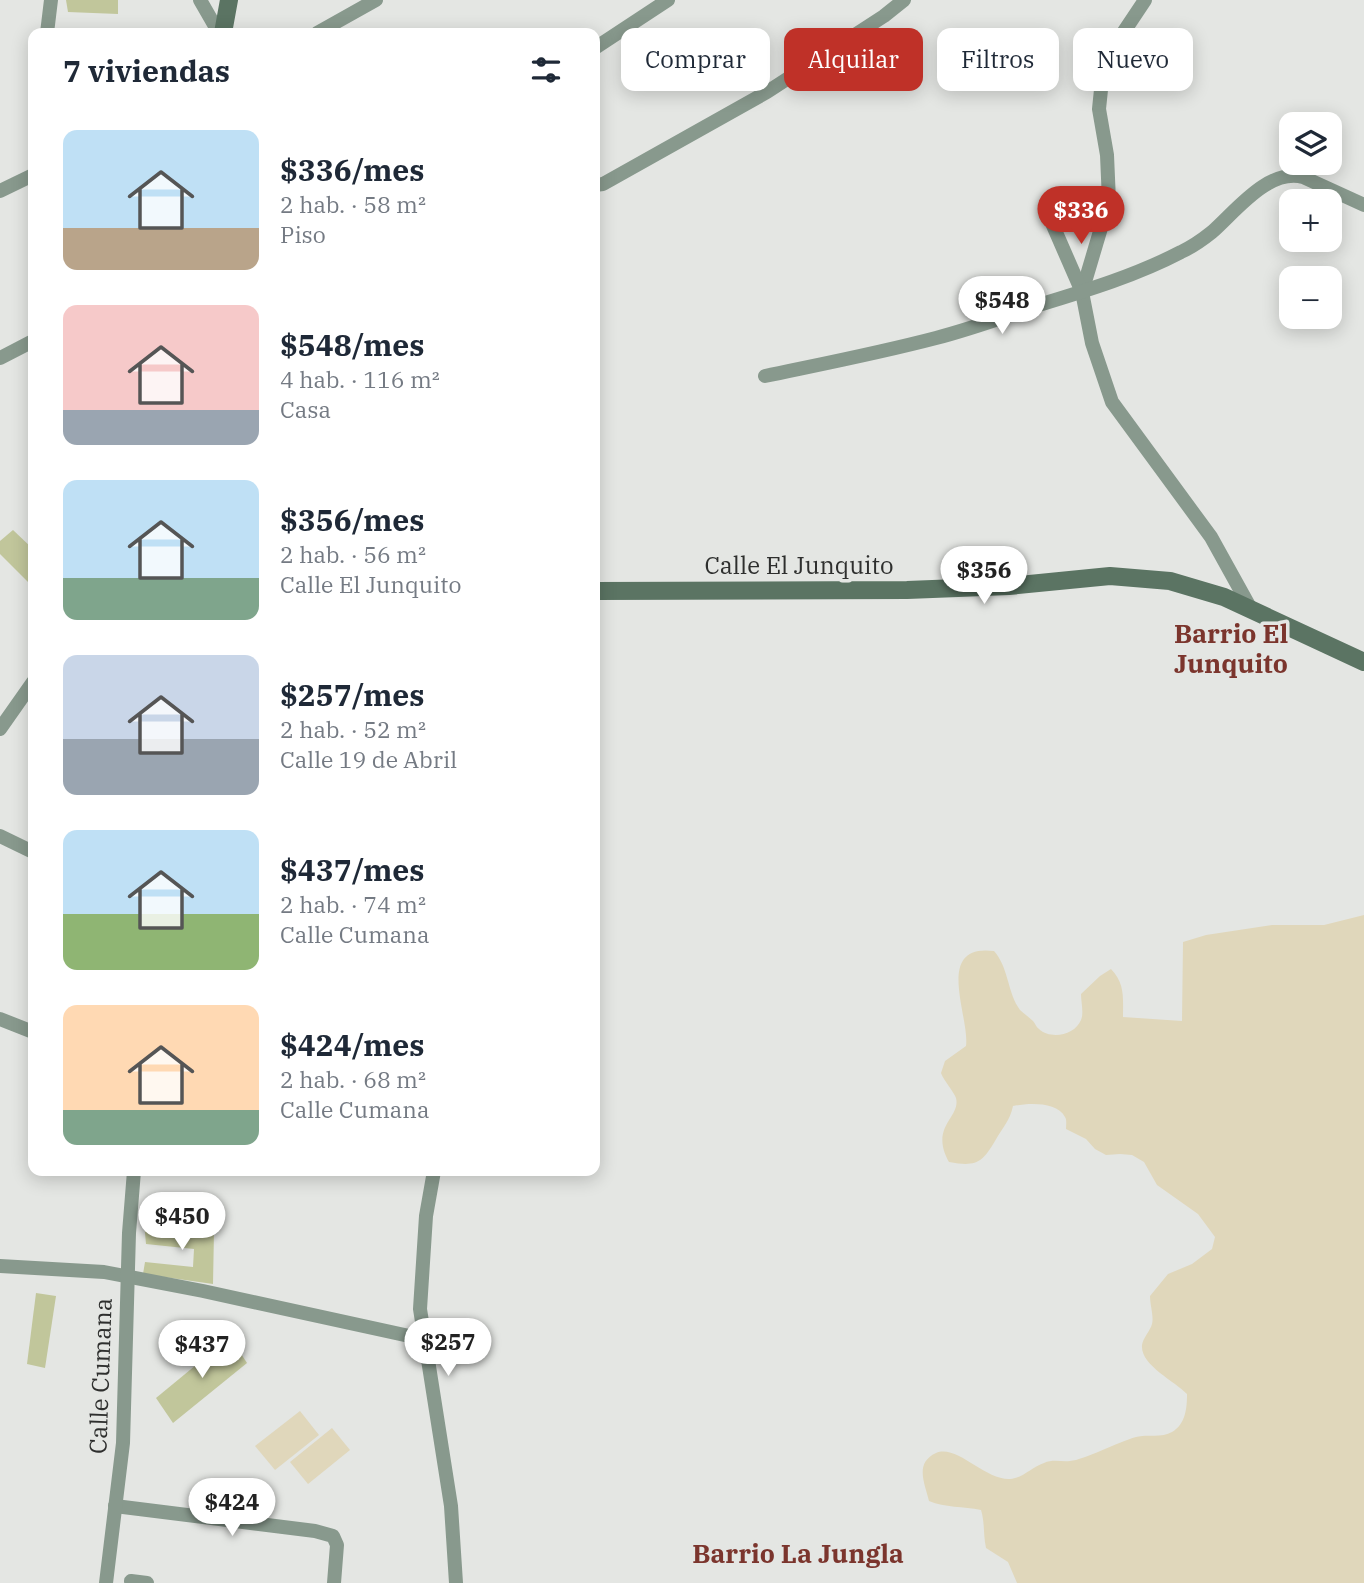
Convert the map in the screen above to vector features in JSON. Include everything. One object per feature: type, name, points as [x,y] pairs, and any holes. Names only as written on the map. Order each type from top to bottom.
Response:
[{"type":"street","points":[[48,28],[51,0]]},
{"type":"street","points":[[200,0],[218,28]]},
{"type":"street","points":[[222,28],[229,0]]},
{"type":"street","points":[[326,28],[376,0]]},
{"type":"street","points":[[600,45],[668,0]]},
{"type":"street","points":[[600,184],[767,92],[884,16],[904,0]]},
{"type":"street","points":[[1082,292],[1108,201],[1107,155],[1099,109],[1102,80],[1113,48],[1145,0]]},
{"type":"street","points":[[765,376],[936,338],[1082,292],[1164,261],[1212,231],[1236,206],[1285,176],[1303,177],[1364,205]]},
{"type":"street","points":[[0,191],[28,177]]},
{"type":"street","points":[[1048,214],[1082,292],[1092,343],[1112,402],[1211,537],[1252,611]]},
{"type":"street","points":[[0,358],[28,344]]},
{"type":"street","name":"Calle El Junquito","points":[[600,591],[907,590],[1009,586],[1110,576],[1170,581],[1224,597],[1364,662]]},
{"type":"street","points":[[0,729],[28,689]]},
{"type":"street","points":[[0,836],[28,850]]},
{"type":"street","points":[[0,1019],[28,1030]]},
{"type":"street","name":"Calle Cumana","points":[[106,1583],[123,1443],[134,1176]]},
{"type":"street","points":[[433,1176],[426,1216],[419,1309],[451,1506],[456,1583]]},
{"type":"street","points":[[0,1266],[104,1272],[424,1339]]},
{"type":"street","points":[[115,1506],[315,1531],[333,1536],[337,1545],[334,1583]]},
{"type":"street","points":[[131,1581],[147,1583]]},
{"type":"shaded area","points":[[1364,915],[1364,1583],[1017,1583],[1008,1562],[986,1548],[981,1510],[929,1501],[923,1474],[925,1462],[936,1453],[953,1453],[990,1474],[1010,1479],[1047,1462],[1076,1460],[1136,1437],[1164,1435],[1177,1429],[1185,1415],[1187,1394],[1152,1366],[1143,1352],[1142,1345],[1152,1321],[1150,1296],[1168,1274],[1192,1264],[1212,1249],[1215,1237],[1198,1214],[1157,1185],[1144,1162],[1132,1155],[1106,1155],[1095,1149],[1086,1139],[1066,1129],[1065,1117],[1049,1106],[1013,1106],[1006,1124],[982,1159],[966,1164],[949,1162],[942,1140],[956,1105],[956,1098],[941,1073],[945,1061],[966,1046],[959,985],[959,970],[964,958],[975,952],[994,951],[1003,965],[1020,1010],[1039,1029],[1056,1035],[1068,1032],[1078,1025],[1082,1014],[1081,994],[1111,969],[1121,986],[1123,1017],[1182,1021],[1183,942],[1206,935],[1272,925],[1324,925]]},
{"type":"shaded area","points":[[300,1411],[319,1435],[275,1470],[255,1446]]},
{"type":"shaded area","points":[[332,1428],[350,1450],[308,1484],[290,1462]]},
{"type":"building","points":[[66,0],[118,0],[118,14],[68,12]]},
{"type":"building","points":[[13,530],[28,544],[28,582],[0,554],[0,541]]},
{"type":"building","points":[[144,1222],[214,1232],[213,1284],[143,1274],[145,1262],[193,1267],[194,1249],[146,1244]]},
{"type":"building","points":[[36,1293],[56,1296],[45,1368],[27,1364]]},
{"type":"building","points":[[230,1337],[247,1363],[173,1423],[156,1398]]},
{"type":"district","name":"Barrio El Junquito","points":[[1231,649]]},
{"type":"district","name":"Barrio La Jungla","points":[[798,1554]]}]
